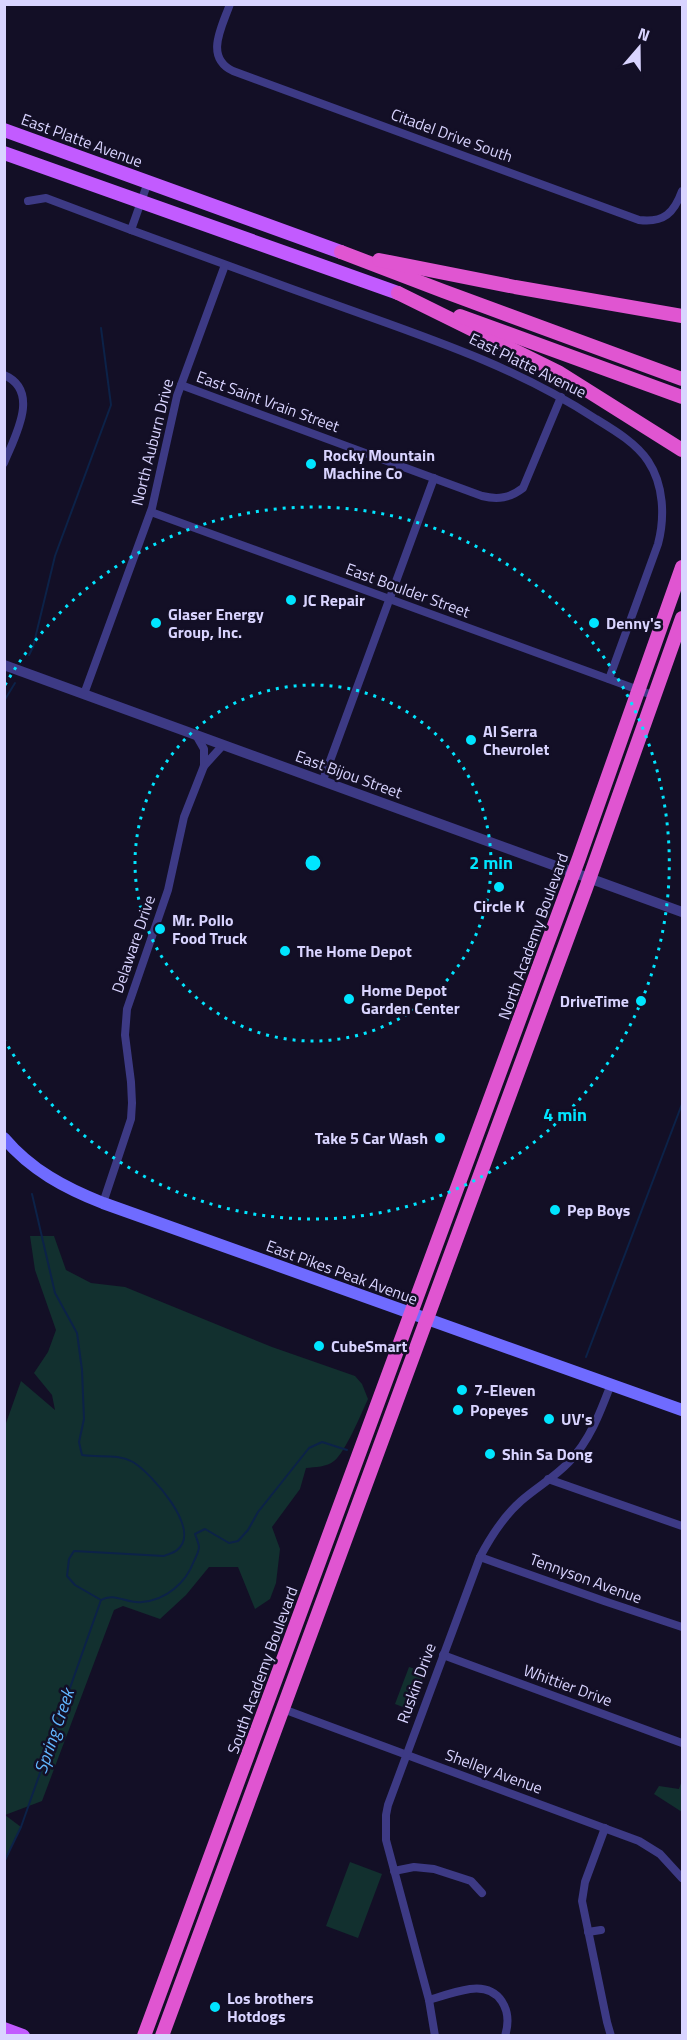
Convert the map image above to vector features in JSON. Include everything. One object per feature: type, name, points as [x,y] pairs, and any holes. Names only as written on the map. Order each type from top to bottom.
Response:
[{"type":"highway","points":[[341,252],[504,285],[682,316]]},
{"type":"highway","name":"East Platte Avenue","points":[[341,252],[682,379]]},
{"type":"highway","points":[[399,294],[558,372],[682,450]]},
{"type":"highway","name":"East Platte Avenue","points":[[399,294],[682,397]]},
{"type":"highway","name":"North Academy Boulevard","points":[[410,1315],[574,872],[682,567]]},
{"type":"highway","name":"North Academy Boulevard","points":[[426,1320],[590,877],[682,618]]},
{"type":"highway","name":"South Academy Boulevard","points":[[144,2036],[410,1315]]},
{"type":"highway","name":"South Academy Boulevard","points":[[162,2036],[426,1320]]},
{"type":"main road","name":"East Platte Avenue","points":[[4,130],[341,252]]},
{"type":"main road","name":"East Platte Avenue","points":[[4,153],[399,294]]},
{"type":"main road","name":"East Pikes Peak Avenue","points":[[4,1138],[18,1153],[49,1177],[103,1203],[410,1315],[682,1410]]},
{"type":"main road","points":[[4,2029],[22,2035]]},
{"type":"street","name":"Citadel Drive South","points":[[230,4],[218,37],[217,54],[223,64],[233,71],[639,220],[660,219],[674,209],[682,190]]},
{"type":"street","name":"East Platte Avenue","points":[[130,230],[148,182]]},
{"type":"street","name":"East Platte Avenue","points":[[28,201],[46,198],[469,353],[507,369],[561,397],[636,447],[652,468],[662,498],[662,527],[658,544],[609,679]]},
{"type":"street","name":"North Auburn Drive","points":[[84,694],[151,512],[181,385],[225,265]]},
{"type":"street","points":[[4,375],[19,384],[24,402],[22,416],[4,463]]},
{"type":"street","name":"East Saint Vrain Street","points":[[181,385],[491,498],[506,498],[523,488],[561,397]]},
{"type":"street","points":[[323,780],[434,478]]},
{"type":"street","name":"East Boulder Street","points":[[151,512],[655,696]]},
{"type":"street","name":"East Bijou Street","points":[[4,665],[682,912]]},
{"type":"street","points":[[196,735],[204,749],[204,766]]},
{"type":"street","name":"Delaware Drive","points":[[103,1203],[131,1119],[131,1082],[125,1035],[129,997],[168,890],[184,817],[204,766],[223,745]]},
{"type":"street","name":"Ruskin Drive","points":[[435,2036],[429,2000],[386,1840],[386,1815],[391,1794],[480,1557],[489,1539],[512,1510],[569,1462],[588,1437],[599,1417],[611,1384]]},
{"type":"street","points":[[548,1479],[682,1526]]},
{"type":"street","name":"Tennyson Avenue","points":[[480,1557],[682,1627]]},
{"type":"street","name":"Whittier Drive","points":[[443,1655],[682,1743]]},
{"type":"street","name":"Shelley Avenue","points":[[283,1709],[649,1846],[670,1863],[682,1878]]},
{"type":"street","points":[[605,1828],[583,1892],[583,1911],[611,2036]]},
{"type":"street","points":[[394,1871],[424,1866],[471,1881],[482,1893]]},
{"type":"street","points":[[588,1932],[601,1930]]},
{"type":"street","points":[[429,2000],[471,1989],[491,1992],[501,1999],[508,2015],[509,2024],[505,2036]]},
{"type":"green space","points":[[30,1236],[54,1236],[66,1270],[91,1283],[125,1287],[272,1347],[355,1376],[362,1384],[368,1399],[353,1432],[338,1457],[328,1464],[306,1468],[300,1489],[272,1527],[280,1549],[276,1583],[270,1599],[255,1609],[238,1567],[209,1567],[186,1595],[160,1619],[123,1606],[114,1610],[42,1801],[5,1815],[5,1426],[21,1381],[55,1410],[52,1395],[34,1373],[48,1352],[56,1330],[35,1270]]},
{"type":"green space","points":[[409,1667],[425,1672],[411,1707],[408,1709],[395,1704]]},
{"type":"green space","points":[[682,1780],[682,1812],[654,1794],[659,1786],[679,1789]]},
{"type":"green space","points":[[4,1815],[21,1827],[5,1862]]},
{"type":"green space","points":[[350,1862],[382,1874],[358,1938],[326,1926]]},
{"type":"waterway","points":[[29,655],[33,647],[55,556],[111,405],[101,328]]},
{"type":"waterway","points":[[4,701],[15,683]]},
{"type":"waterway","points":[[586,1357],[682,1104]]},
{"type":"waterway","points":[[32,1194],[55,1293],[77,1333],[82,1370],[84,1419],[79,1442],[82,1455],[115,1457],[133,1462],[162,1489],[172,1503],[184,1529],[183,1541],[177,1550],[164,1556],[74,1551],[69,1559],[67,1576],[75,1585],[101,1600]]},
{"type":"waterway","points":[[101,1600],[111,1597],[142,1602],[167,1594],[180,1583],[190,1569],[199,1549],[195,1534],[205,1529],[229,1543],[238,1541],[309,1448],[322,1442],[347,1450]]},
{"type":"waterway","name":"Spring Creek","points":[[4,1862],[21,1827],[101,1600]]},
{"type":"place","name":"Rocky Mountain Machine Co","points":[[311,464]]},
{"type":"place","name":"JC Repair","points":[[291,600]]},
{"type":"place","name":"Glaser Energy Group, Inc.","points":[[156,623]]},
{"type":"place","name":"Denny's","points":[[594,623]]},
{"type":"place","name":"Al Serra Chevrolet","points":[[471,740]]},
{"type":"place","name":"Circle K","points":[[499,887]]},
{"type":"place","name":"Mr. Pollo Food Truck","points":[[160,929]]},
{"type":"place","name":"The Home Depot","points":[[285,951]]},
{"type":"place","name":"Home Depot Garden Center","points":[[349,999]]},
{"type":"place","name":"DriveTime","points":[[641,1001]]},
{"type":"place","name":"Take 5 Car Wash","points":[[440,1138]]},
{"type":"place","name":"Pep Boys","points":[[555,1210]]},
{"type":"place","name":"CubeSmart","points":[[319,1346]]},
{"type":"place","name":"7-Eleven","points":[[462,1390]]},
{"type":"place","name":"Popeyes","points":[[458,1410]]},
{"type":"place","name":"UV's","points":[[549,1419]]},
{"type":"place","name":"Shin Sa Dong","points":[[490,1454]]},
{"type":"place","name":"Los brothers Hotdogs","points":[[215,2007]]}]
